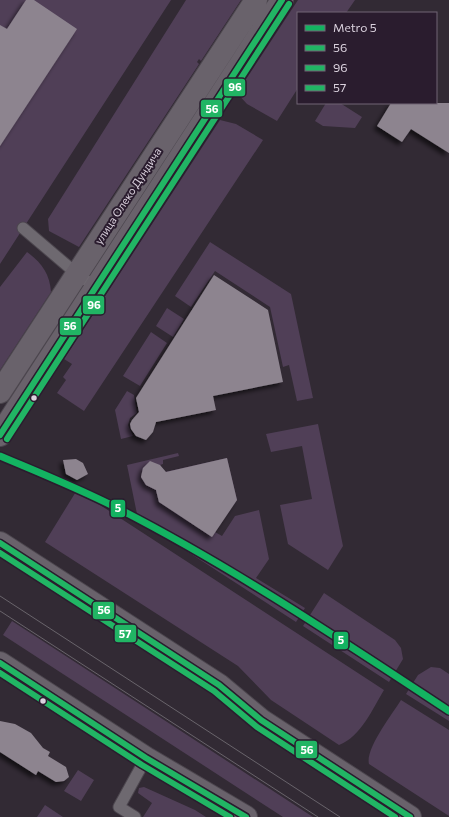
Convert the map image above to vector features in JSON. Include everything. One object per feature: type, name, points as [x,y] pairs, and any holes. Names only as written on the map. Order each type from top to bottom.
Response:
[{"type":"street","name":"улица Олеко Дундича","points":[[0,392],[256,0]]},
{"type":"street","name":"улица Олеко Дундича","points":[[0,435],[282,0]]},
{"type":"street","points":[[0,543],[219,685],[261,720],[410,817]]},
{"type":"street","points":[[0,664],[146,758],[244,817]]},
{"type":"lane","points":[[198,88],[217,100]]},
{"type":"lane","points":[[23,228],[77,274],[96,287]]},
{"type":"lane","points":[[135,817],[119,807],[146,758]]},
{"type":"shaded area","points":[[0,0],[171,0],[0,264]]},
{"type":"shaded area","points":[[186,0],[241,0],[201,61],[199,59],[197,62],[199,64],[79,247],[49,231],[48,219]]},
{"type":"shaded area","points":[[298,0],[355,0],[347,12],[297,12],[297,90],[277,121],[247,104],[237,93]]},
{"type":"shaded area","points":[[325,104],[342,104],[362,117],[355,128],[323,126],[315,121]]},
{"type":"shaded area","points":[[220,120],[236,124],[263,140],[84,411],[57,393],[66,380],[63,377],[72,364],[64,359]]},
{"type":"shaded area","points":[[210,242],[291,294],[313,398],[297,401],[289,365],[283,367],[270,307],[215,271],[191,307],[175,296]]},
{"type":"shaded area","points":[[27,252],[37,260],[47,274],[51,292],[0,370],[0,287]]},
{"type":"shaded area","points":[[167,308],[184,319],[173,337],[156,326]]},
{"type":"shaded area","points":[[151,332],[167,343],[140,386],[123,376]]},
{"type":"shaded area","points":[[127,391],[134,395],[137,413],[130,418],[128,425],[133,436],[121,439],[115,410]]},
{"type":"shaded area","points":[[318,424],[343,546],[328,570],[288,544],[280,505],[312,499],[302,446],[271,452],[266,434]]},
{"type":"shaded area","points":[[178,453],[179,456],[163,460],[163,464],[160,465],[165,472],[227,458],[237,500],[215,532],[222,536],[235,516],[259,510],[269,559],[256,578],[305,608],[296,622],[134,517],[137,514],[127,465]]},
{"type":"shaded area","points":[[77,490],[384,690],[366,721],[354,736],[339,745],[271,700],[238,666],[45,542]]},
{"type":"shaded area","points":[[324,593],[395,640],[401,648],[403,659],[389,682],[303,626]]},
{"type":"shaded area","points":[[12,621],[313,817],[283,817],[3,635]]},
{"type":"shaded area","points":[[431,667],[440,668],[449,674],[449,721],[406,694],[418,675]]},
{"type":"shaded area","points":[[401,700],[449,730],[449,816],[369,764],[369,757],[375,741]]},
{"type":"shaded area","points":[[78,770],[94,780],[81,801],[64,791]]},
{"type":"shaded area","points":[[144,787],[195,810],[206,817],[143,817],[152,803],[138,793],[139,788]]},
{"type":"shaded area","points":[[45,805],[63,817],[37,817]]},
{"type":"building","points":[[26,0],[34,0],[77,29],[0,146],[0,25],[7,29]]},
{"type":"building","points":[[449,103],[449,153],[411,129],[402,142],[377,126],[390,104]]},
{"type":"building","points":[[214,275],[268,310],[283,382],[213,396],[216,410],[156,422],[153,432],[146,440],[136,436],[131,429],[130,424],[139,412],[136,398]]},
{"type":"building","points":[[227,458],[237,500],[212,537],[159,502],[156,490],[146,485],[141,477],[143,468],[150,461],[160,465],[166,472]]},
{"type":"building","points":[[76,459],[83,463],[88,474],[77,480],[66,474],[63,460]]},
{"type":"building","points":[[0,721],[15,724],[31,733],[43,748],[50,752],[48,756],[66,767],[69,777],[64,781],[56,782],[38,771],[36,775],[0,752]]},
{"type":"tram line","points":[[0,596],[340,817]]},
{"type":"tram line","points":[[0,611],[318,817]]},
{"type":"metro line","name":"5","points":[[0,456],[60,481],[119,509],[204,555],[287,606],[449,711]]},
{"type":"transit line","name":"56","points":[[0,435],[282,0]]},
{"type":"transit line","name":"96","points":[[7,439],[289,4]]},
{"type":"transit line","name":"56","points":[[0,543],[219,685],[261,720],[410,817]]},
{"type":"transit line","name":"57","points":[[0,553],[214,691],[257,727],[395,817]]},
{"type":"transit line","name":"56","points":[[0,663],[146,758],[246,817]]},
{"type":"transit line","name":"57","points":[[0,673],[142,765],[230,817]]}]
